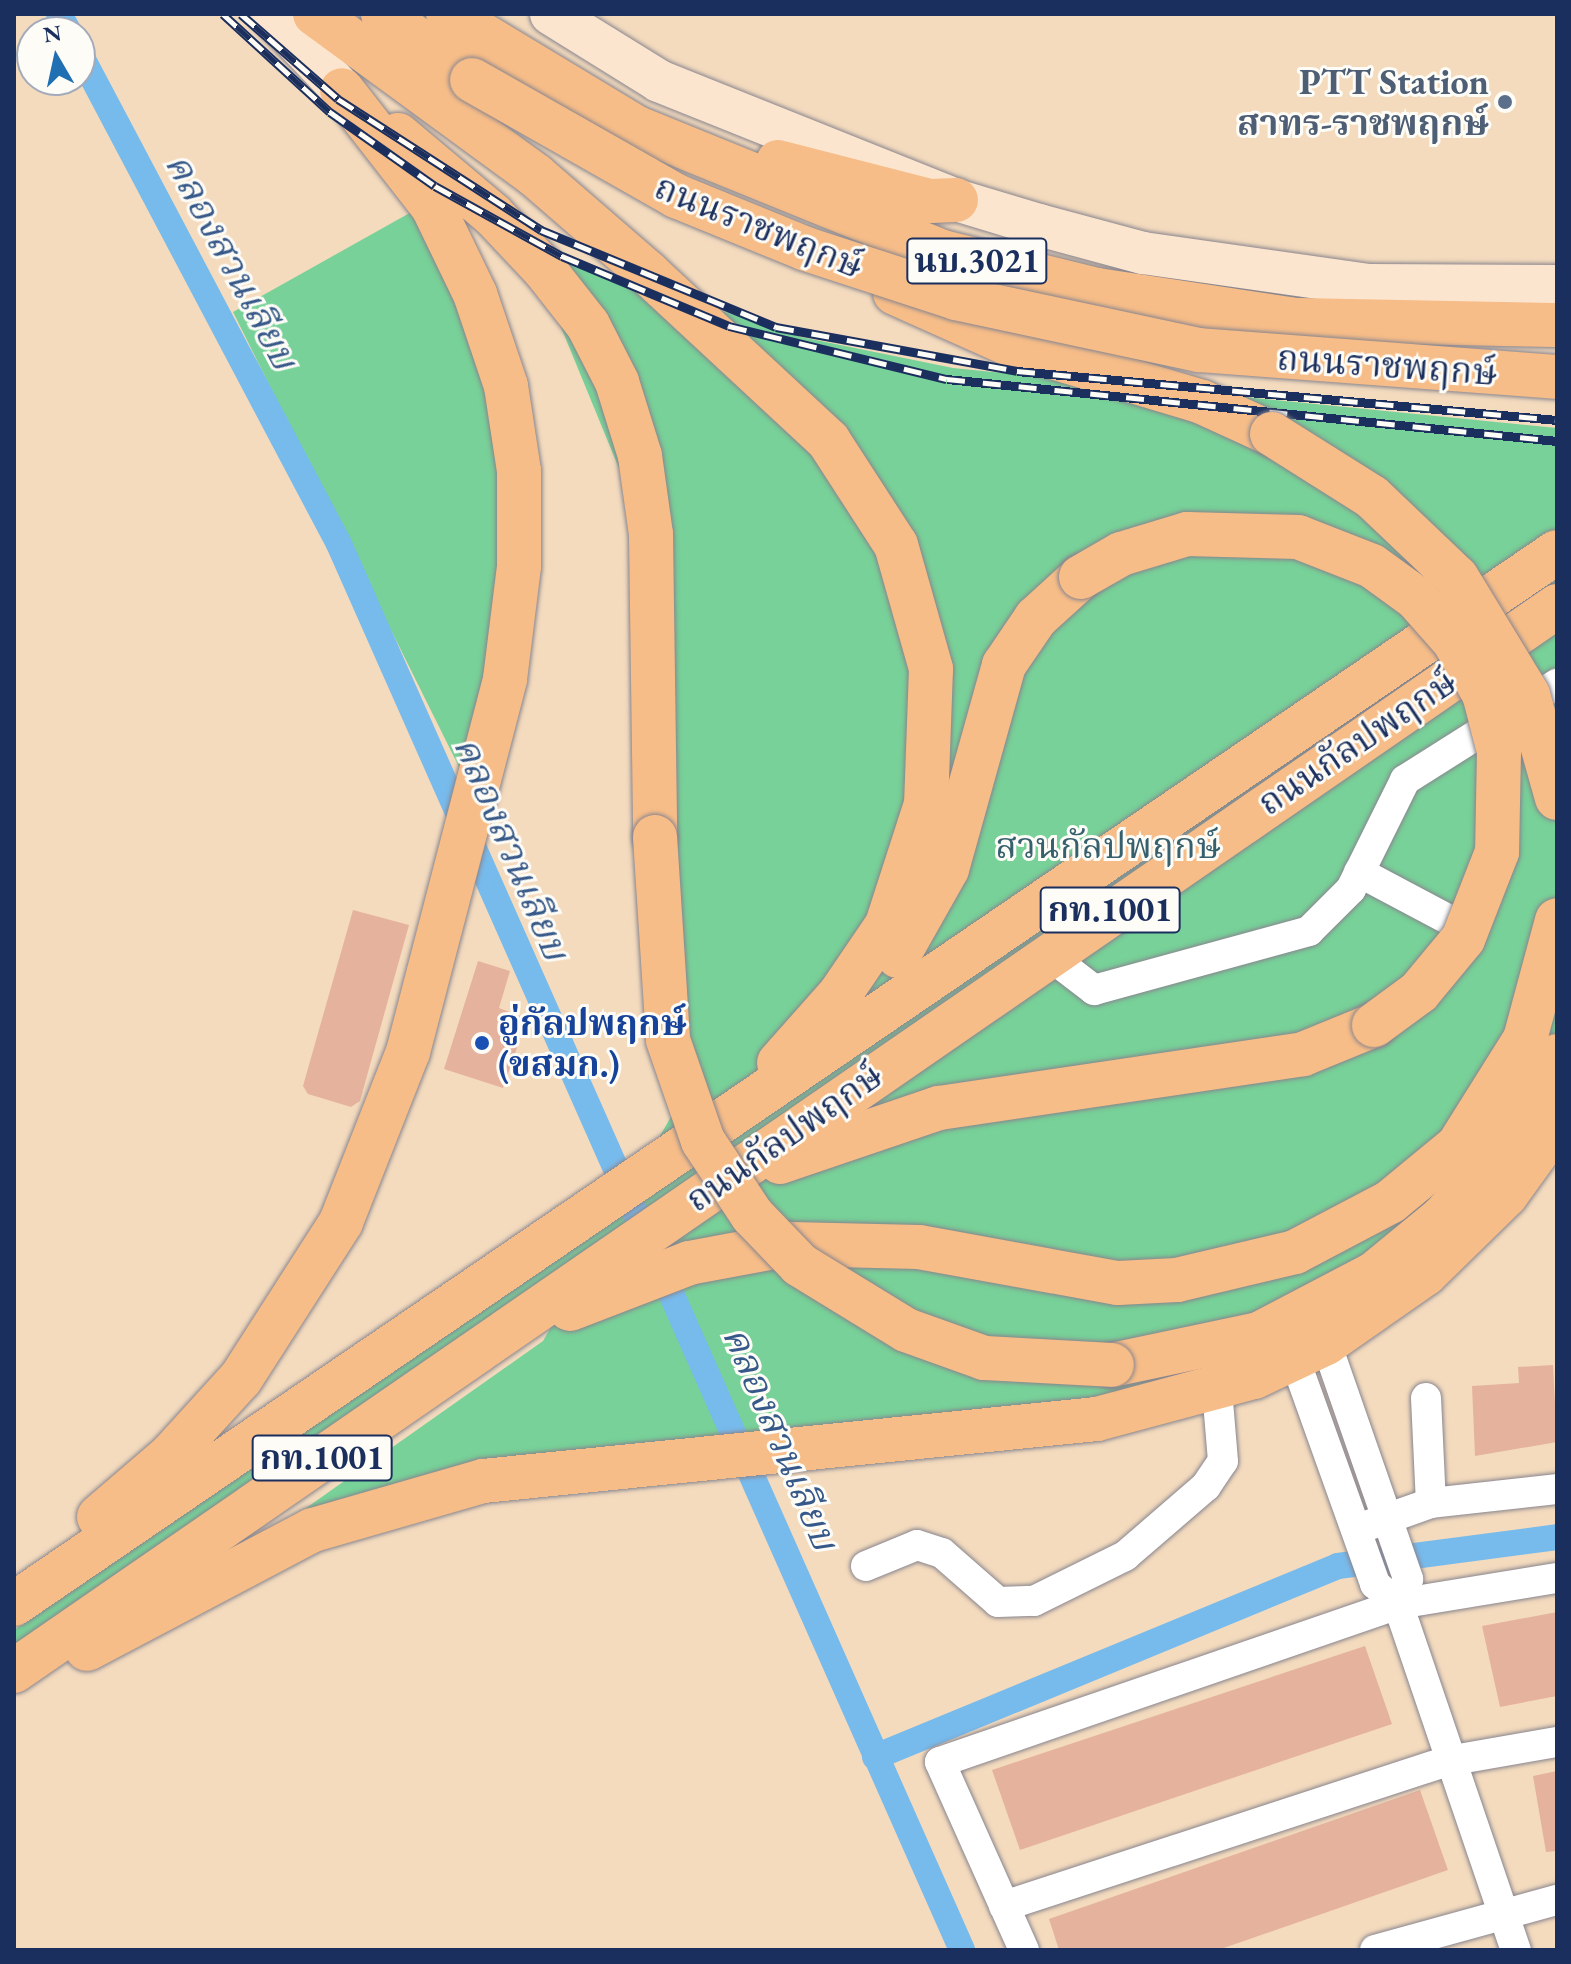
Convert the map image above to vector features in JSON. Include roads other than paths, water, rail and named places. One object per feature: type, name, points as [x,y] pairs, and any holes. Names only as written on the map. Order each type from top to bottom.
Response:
[{"type":"main road","points":[[14,1581],[132,1490],[203,1422],[314,1273],[386,1115],[458,875],[505,679],[519,566],[519,471],[506,386],[475,294],[433,207],[342,90],[270,14]]},
{"type":"main road","points":[[315,14],[589,219],[799,411],[879,509],[913,588],[931,669],[934,736],[912,865],[865,962],[732,1115]]},
{"type":"main road","name":"ถนนราชพฤกษ์","points":[[383,14],[472,80],[676,196],[806,249],[956,298],[1199,350],[1557,377]]},
{"type":"main road","name":"ถนนราชพฤกษ์","points":[[448,14],[572,96],[700,157],[943,252],[1097,290],[1296,320],[1557,325]]},
{"type":"main road","name":"นบ.3021","points":[[551,14],[659,81],[956,200],[1143,253],[1369,285],[1557,286]]},
{"type":"main road","points":[[342,90],[515,237],[588,325],[617,382],[640,456],[651,534],[655,837],[668,1040],[703,1141],[752,1215],[800,1265],[906,1330],[984,1358],[1112,1365],[1259,1334],[1375,1273],[1442,1218],[1495,1161],[1557,1056]]},
{"type":"main road","points":[[572,96],[729,201],[908,299],[1009,344],[1202,402],[1272,434],[1372,497],[1457,578],[1528,695],[1557,798]]},
{"type":"main road","points":[[700,157],[749,155],[930,201],[956,200]]},
{"type":"main road","points":[[678,1210],[893,1119],[1289,1057],[1374,1025],[1436,976],[1463,939],[1497,852],[1499,751],[1484,694],[1454,641],[1416,598],[1372,566],[1298,537],[1187,534],[1121,554],[1081,577],[1036,618],[1004,665],[982,723],[959,837],[918,929],[871,986],[732,1115]]},
{"type":"main road","name":"ถนนกัลปพฤกษ์","points":[[14,1604],[1557,552]]},
{"type":"main road","name":"ถนนกัลปพฤกษ์","points":[[637,1261],[678,1210],[1046,953],[1557,606]]},
{"type":"main road","points":[[637,1261],[689,1263],[750,1248],[861,1242],[959,1254],[1063,1277],[1177,1280],[1295,1252],[1349,1227],[1458,1146],[1525,1039],[1557,920]]},
{"type":"main road","points":[[14,1688],[286,1543],[382,1506],[483,1481],[1097,1419],[1217,1390],[1310,1351],[1465,1239],[1557,1124]]},
{"type":"main road","name":"กท.1001","points":[[14,1671],[435,1380],[637,1261]]},
{"type":"street","points":[[1046,953],[1086,986],[1121,986],[1287,942],[1323,920],[1359,872],[1405,780],[1557,684]]},
{"type":"street","points":[[1359,872],[1453,922]]},
{"type":"street","points":[[1310,1351],[1391,1528],[1403,1592],[1448,1761],[1516,1950]]},
{"type":"street","points":[[1310,1351],[1358,1538],[1375,1584],[1403,1592]]},
{"type":"street","points":[[866,1566],[917,1545],[942,1553],[998,1602],[1034,1601],[1099,1569],[1206,1486],[1223,1461],[1217,1390]]},
{"type":"street","points":[[1426,1398],[1431,1503]]},
{"type":"street","points":[[1358,1538],[1391,1528],[1431,1503],[1557,1489]]},
{"type":"street","points":[[1024,1950],[940,1762],[1403,1592],[1557,1578]]},
{"type":"street","points":[[1004,1906],[1448,1761],[1557,1742]]},
{"type":"street","points":[[1375,1950],[1501,1910],[1557,1900]]},
{"type":"waterway","name":"คลองสวนเลียบ","points":[[96,84],[339,544],[962,1950]]},
{"type":"waterway","points":[[875,1757],[1338,1566],[1557,1537]]},
{"type":"railway","points":[[223,14],[330,112],[435,186],[562,256],[729,326],[947,379],[1557,441]]},
{"type":"railway","points":[[241,14],[338,99],[541,230],[776,327],[1017,371],[1557,420]]},
{"type":"place","name":"PTT Station สาทร-ราชพฤกษ์","points":[[1505,102]]},
{"type":"place","name":"อู่กัลปพฤกษ์ (ขสมก.)","points":[[482,1043]]},
{"type":"park label","name":"สวนกัลปพฤกษ์","points":[[1108,846]]}]
